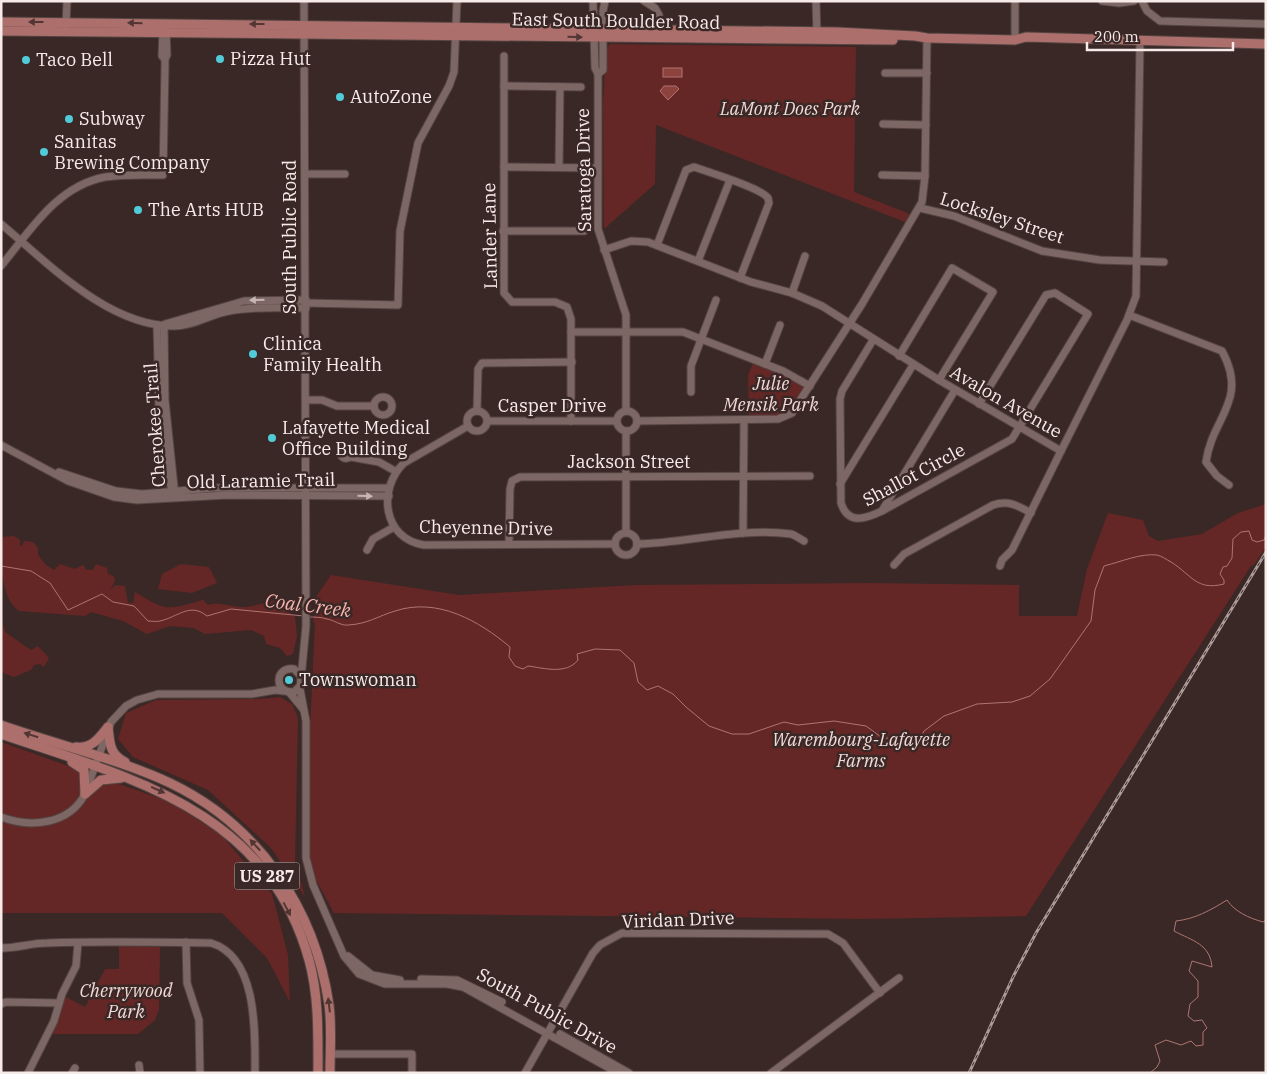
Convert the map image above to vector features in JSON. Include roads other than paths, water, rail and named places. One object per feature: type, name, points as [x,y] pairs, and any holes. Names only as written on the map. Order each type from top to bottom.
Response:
[{"type":"main road","points":[[1,22],[66,27]]},
{"type":"main road","points":[[1,31],[66,27]]},
{"type":"main road","name":"East South Boulder Road","points":[[66,27],[165,30],[304,29],[598,34],[915,36],[927,38],[1015,40],[1035,37],[1128,39],[1140,42],[1266,44]]},
{"type":"main road","name":"US 287","points":[[1,725],[60,744],[130,779],[168,794],[216,824],[254,859],[277,891],[296,927],[309,961],[317,1022],[318,1073]]},
{"type":"main road","points":[[60,744],[83,748],[90,746],[108,727]]},
{"type":"main road","points":[[108,727],[110,750],[116,757],[152,776]]},
{"type":"main road","name":"US 287","points":[[1,734],[45,748],[152,776],[185,791],[232,823],[256,846],[286,885],[305,919],[318,954],[330,1007],[330,1073]]},
{"type":"main road","points":[[45,748],[81,767],[85,774],[85,794]]},
{"type":"main road","points":[[85,794],[101,780],[112,777],[130,779]]},
{"type":"street","points":[[66,27],[67,1]]},
{"type":"street","name":"South Public Road","points":[[301,676],[306,626],[304,1]]},
{"type":"street","points":[[1,224],[93,299],[122,316],[161,325],[237,302],[398,305],[400,231],[418,143],[449,86],[456,57],[457,1]]},
{"type":"street","points":[[593,1],[598,34]]},
{"type":"street","points":[[598,34],[605,1]]},
{"type":"street","points":[[644,1],[655,8],[659,15]]},
{"type":"street","points":[[816,1],[816,36]]},
{"type":"street","points":[[1015,1],[1015,40]]},
{"type":"street","points":[[1102,1],[1119,3],[1134,1]]},
{"type":"street","points":[[1142,1],[1147,12],[1160,20],[1266,24]]},
{"type":"street","points":[[1,266],[59,200],[86,183],[120,175],[163,175],[165,59],[162,56],[165,30]]},
{"type":"street","name":"Saratoga Drive","points":[[598,34],[595,68],[598,74],[598,229],[624,306],[627,332],[626,411]]},
{"type":"street","points":[[637,421],[778,420],[792,413],[920,208],[924,193],[925,176],[927,38]]},
{"type":"street","name":"Avalon Avenue","points":[[604,250],[637,241],[657,245],[740,278],[792,293],[822,306],[873,340],[955,390],[1061,451],[1130,315],[1136,296],[1140,42]]},
{"type":"street","name":"Lander Lane","points":[[504,56],[504,292],[512,302],[562,304],[567,307],[570,313],[571,332],[571,421]]},
{"type":"street","points":[[885,72],[927,73]]},
{"type":"street","points":[[504,86],[581,87]]},
{"type":"street","points":[[560,87],[560,167]]},
{"type":"street","points":[[883,124],[926,125]]},
{"type":"street","points":[[504,167],[598,168]]},
{"type":"street","points":[[657,245],[686,170],[694,167],[730,180],[765,194],[769,203],[740,278]]},
{"type":"street","points":[[305,174],[345,174]]},
{"type":"street","points":[[882,175],[925,176]]},
{"type":"street","points":[[698,261],[730,180]]},
{"type":"street","name":"Locksley Street","points":[[920,208],[958,217],[1042,251],[1093,259],[1164,262]]},
{"type":"street","points":[[503,231],[584,231]]},
{"type":"street","points":[[792,293],[805,256]]},
{"type":"street","points":[[899,356],[952,268],[993,292],[939,380]]},
{"type":"street","name":"Shallot Circle","points":[[873,340],[842,392],[840,399],[840,484],[843,509],[852,518],[866,519],[1012,440],[1088,314],[1055,293],[1046,295],[979,404]]},
{"type":"street","points":[[691,392],[691,366],[716,300]]},
{"type":"street","points":[[1130,315],[1222,351],[1229,366],[1233,385],[1230,400],[1206,460],[1207,466],[1229,485]]},
{"type":"street","name":"Cherokee Trail","points":[[161,325],[159,408],[174,494]]},
{"type":"street","points":[[765,364],[780,325]]},
{"type":"street","points":[[571,332],[683,332],[765,364],[810,386]]},
{"type":"street","points":[[478,411],[478,369],[480,364],[484,362],[572,362]]},
{"type":"street","points":[[840,484],[914,365]]},
{"type":"street","points":[[882,510],[955,390]]},
{"type":"street","points":[[306,400],[331,402],[337,406],[374,406]]},
{"type":"street","points":[[468,426],[473,431],[484,429],[488,421],[486,415],[478,411]]},
{"type":"street","points":[[468,426],[469,415],[478,411]]},
{"type":"street","points":[[626,411],[633,413],[637,421],[634,429],[626,431],[618,427],[616,421],[618,415],[626,411]]},
{"type":"street","name":"Casper Drive","points":[[488,421],[616,421]]},
{"type":"street","points":[[743,533],[744,421]]},
{"type":"street","points":[[389,496],[389,488],[395,471],[404,463],[468,426]]},
{"type":"street","points":[[626,431],[626,533]]},
{"type":"street","name":"Old Laramie Trail","points":[[1,445],[68,481],[114,497],[137,500],[174,494],[389,488]]},
{"type":"street","points":[[1000,566],[1002,560],[1012,550],[1061,451]]},
{"type":"street","points":[[351,457],[379,462],[395,471]]},
{"type":"street","name":"Jackson Street","points":[[509,543],[510,489],[512,481],[520,477],[810,476]]},
{"type":"street","name":"Old Laramie Trail","points":[[305,490],[389,496]]},
{"type":"street","name":"Cheyenne Drive","points":[[389,496],[389,514],[394,527],[404,539],[424,545],[509,543],[615,544]]},
{"type":"street","points":[[894,565],[904,554],[1003,501],[1013,503],[1031,513]]},
{"type":"street","points":[[367,550],[373,540],[394,527]]},
{"type":"street","points":[[626,533],[633,535],[637,544],[633,552],[625,555],[617,550],[615,544],[618,536],[626,533]]},
{"type":"street","points":[[637,544],[663,543],[743,533],[792,534],[804,542]]},
{"type":"street","points":[[290,669],[303,653]]},
{"type":"street","points":[[1,817],[35,824],[55,820],[70,811],[85,794],[108,727],[126,706],[146,696],[158,694],[244,694],[296,690],[301,685],[301,676],[296,671],[290,669],[283,671],[278,679],[269,686],[244,694]]},
{"type":"street","points":[[278,679],[279,685],[304,709]]},
{"type":"street","name":"South Public Drive","points":[[301,685],[306,720],[307,866],[313,885],[350,965],[359,974],[371,980],[391,984],[459,986],[629,1073]]},
{"type":"street","name":"Viridan Drive","points":[[525,1073],[592,953],[600,945],[622,933],[828,934],[843,943],[880,993]]},
{"type":"street","points":[[186,942],[187,983],[199,1020],[200,1073]]},
{"type":"street","points":[[1,948],[22,948],[44,943],[186,942],[219,945],[236,960],[253,1004],[255,1073]]},
{"type":"street","points":[[28,1073],[54,1021],[59,1003],[76,966],[78,943]]},
{"type":"street","points":[[771,1073],[899,978]]},
{"type":"street","points":[[1,1004],[6,1002],[59,1003]]},
{"type":"street","name":"South Public Drive","points":[[549,1031],[618,1073]]},
{"type":"street","points":[[330,1054],[412,1054],[412,1073]]},
{"type":"waterway","name":"Coal Creek","points":[[308,617],[322,618],[348,625],[373,620],[411,607],[442,609],[471,620],[498,637],[510,647],[509,657],[515,666],[523,669],[528,666],[548,669],[567,668],[578,660],[577,654],[595,649],[620,650],[634,663],[638,682],[647,690],[658,686],[673,694],[709,726],[732,734],[749,734],[784,722],[798,725],[834,721],[866,726],[881,737],[918,744],[924,731],[944,716],[977,704],[1012,702],[1030,696],[1050,679],[1091,621],[1095,590],[1104,566],[1137,557],[1157,555],[1171,562],[1200,584],[1215,586],[1224,584],[1220,574],[1223,567],[1227,566],[1232,558],[1233,539],[1241,532],[1249,531],[1252,540],[1257,542],[1264,540],[1266,535]]},
{"type":"waterway","name":"Coal Creek","points":[[1,566],[31,571],[50,583],[68,610],[102,594],[113,602],[134,606],[148,621],[160,621],[189,610],[195,610],[207,616],[231,609],[304,616]]},
{"type":"waterway","points":[[1150,1073],[1157,1067],[1160,1061],[1155,1045],[1166,1040],[1181,1045],[1191,1041],[1196,1046],[1203,1045],[1203,1032],[1207,1028],[1202,1020],[1194,1021],[1188,1016],[1190,1004],[1198,997],[1198,981],[1189,971],[1192,961],[1212,967],[1211,959],[1199,944],[1174,931],[1176,921],[1203,914],[1227,900],[1243,914],[1263,922],[1266,920]]},
{"type":"railway","points":[[969,1073],[1013,977],[1036,933],[1266,552]]},
{"type":"place","name":"Pizza Hut","points":[[220,59]]},
{"type":"place","name":"Taco Bell","points":[[26,60]]},
{"type":"place","name":"AutoZone","points":[[340,97]]},
{"type":"place","name":"Subway","points":[[69,119]]},
{"type":"place","name":"Sanitas Brewing Company","points":[[44,152]]},
{"type":"place","name":"The Arts HUB","points":[[138,210]]},
{"type":"place","name":"Clinica Family Health","points":[[253,354]]},
{"type":"place","name":"Lafayette Medical Office Building","points":[[272,438]]},
{"type":"place","name":"Townswoman","points":[[289,680]]},
{"type":"park label","name":"LaMont Does Park","points":[[790,109]]},
{"type":"park label","name":"Julie Mensik Park","points":[[771,394]]},
{"type":"park label","name":"Warembourg-Lafayette Farms","points":[[861,750]]},
{"type":"park label","name":"Cherrywood Park","points":[[126,1001]]}]
